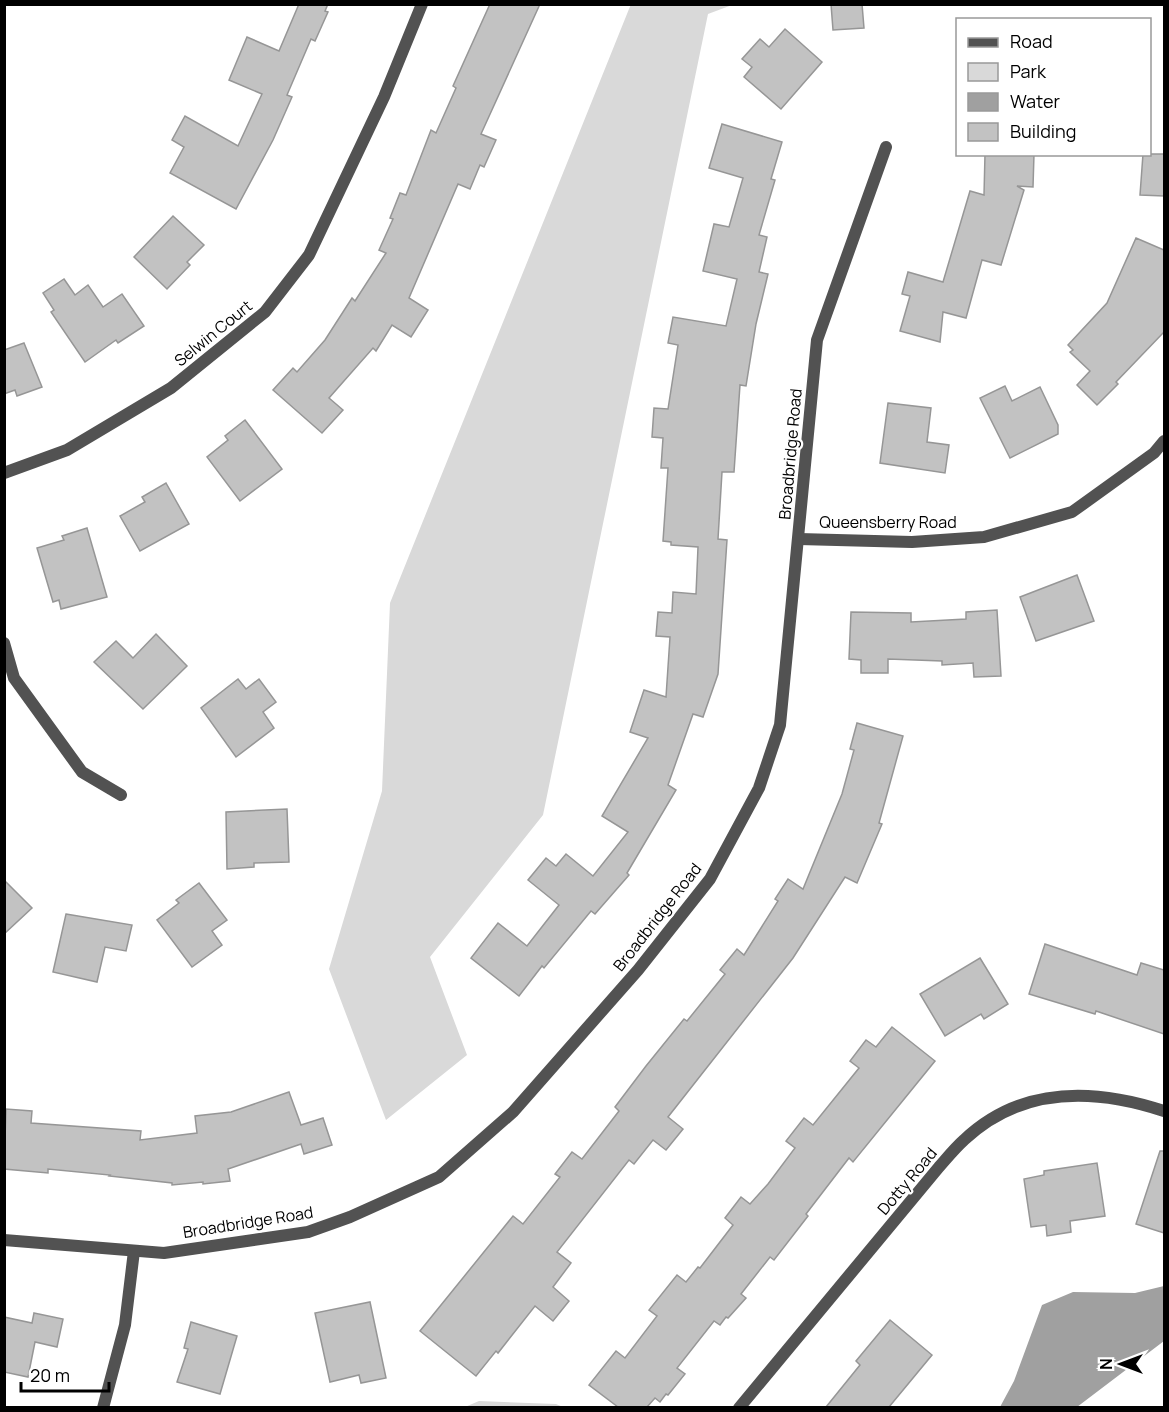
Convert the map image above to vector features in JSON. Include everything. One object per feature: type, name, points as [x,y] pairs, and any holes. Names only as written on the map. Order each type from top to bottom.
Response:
[{"type":"street","name":"Selwin Court","points":[[4,473],[67,450],[171,388],[265,312],[309,255],[384,97],[422,4]]},
{"type":"street","name":"Broadbridge Road","points":[[4,1240],[164,1253],[308,1232],[339,1221],[440,1177],[513,1112],[638,970],[710,879],[759,788],[780,725],[817,340],[886,147]]},
{"type":"street","name":"Queensberry Road","points":[[799,539],[912,542],[984,537],[1072,512],[1154,453],[1164,441]]},
{"type":"street","points":[[4,643],[14,678],[82,772],[121,795]]},
{"type":"street","name":"Dotty Road","points":[[739,1407],[939,1167],[965,1139],[994,1118],[1025,1103],[1054,1096],[1082,1094],[1113,1098],[1164,1111]]},
{"type":"street","points":[[102,1407],[125,1325],[134,1251]]},
{"type":"green space","points":[[631,4],[732,5],[708,14],[543,815],[430,957],[467,1055],[386,1120],[329,969],[382,791],[390,603]]},
{"type":"green space","points":[[479,1401],[556,1404],[563,1407],[465,1407]]},
{"type":"water","points":[[1164,1286],[1164,1341],[1077,1407],[1000,1407],[1014,1381],[1042,1305],[1073,1292],[1135,1293]]},
{"type":"building","points":[[299,4],[328,4],[325,11],[328,12],[315,41],[311,39],[287,95],[292,97],[273,140],[236,209],[170,173],[184,147],[172,140],[185,116],[238,146],[262,94],[229,80],[247,37],[279,51]]},
{"type":"building","points":[[490,4],[540,4],[481,134],[496,140],[484,167],[480,165],[470,189],[458,184],[409,298],[428,310],[411,337],[392,325],[376,351],[373,348],[329,398],[343,410],[322,433],[273,390],[293,368],[297,372],[325,340],[352,298],[355,301],[386,253],[379,250],[393,219],[390,218],[400,193],[406,195],[431,130],[436,133],[456,88],[453,86]]},
{"type":"building","points":[[831,4],[862,4],[864,28],[833,30]]},
{"type":"building","points":[[785,29],[822,62],[781,109],[744,77],[752,67],[742,59],[760,39],[769,47]]},
{"type":"building","points":[[722,124],[782,142],[771,179],[775,180],[759,235],[767,237],[759,272],[768,274],[756,324],[746,386],[740,385],[734,472],[722,472],[718,539],[727,540],[718,674],[703,717],[693,714],[668,785],[676,790],[627,873],[629,875],[595,914],[591,911],[544,968],[542,966],[519,996],[471,958],[498,923],[527,946],[559,905],[528,880],[546,858],[556,866],[566,854],[593,876],[628,832],[602,816],[648,738],[630,732],[644,690],[666,697],[670,637],[656,636],[658,612],[672,613],[673,592],[696,594],[698,547],[671,545],[671,542],[663,541],[668,468],[661,468],[663,438],[652,437],[654,408],[668,409],[678,345],[668,343],[673,317],[726,326],[737,279],[703,271],[714,224],[729,227],[743,178],[709,168]]},
{"type":"building","points":[[1164,154],[1164,196],[1140,195],[1143,156]]},
{"type":"building","points":[[985,156],[1034,156],[1033,187],[1017,186],[1024,190],[1001,265],[982,260],[966,318],[943,312],[940,342],[900,331],[910,296],[902,294],[908,272],[943,282],[970,191],[984,195]]},
{"type":"building","points":[[173,216],[204,245],[187,262],[190,265],[167,289],[134,257]]},
{"type":"building","points":[[1136,238],[1164,250],[1164,332],[1097,405],[1077,385],[1090,371],[1070,352],[1073,350],[1068,345],[1107,303]]},
{"type":"building","points":[[64,279],[75,295],[88,285],[103,307],[122,294],[144,326],[118,343],[116,340],[85,362],[51,312],[54,310],[43,293]]},
{"type":"building","points":[[24,343],[42,387],[17,396],[15,390],[4,394],[4,350]]},
{"type":"building","points":[[1005,386],[1012,401],[1040,387],[1058,425],[1058,434],[1010,458],[980,398]]},
{"type":"building","points":[[888,403],[931,408],[927,442],[949,445],[945,473],[880,463]]},
{"type":"building","points":[[245,420],[282,469],[240,501],[207,457],[228,440],[225,436]]},
{"type":"building","points":[[166,483],[189,524],[140,551],[120,516],[145,502],[142,497]]},
{"type":"building","points":[[87,528],[107,597],[61,609],[59,600],[53,602],[37,548],[64,540],[62,536]]},
{"type":"building","points":[[1077,575],[1094,621],[1036,641],[1020,597]]},
{"type":"building","points":[[997,610],[1001,676],[974,677],[973,663],[942,665],[942,661],[888,659],[888,673],[861,673],[861,660],[849,659],[851,612],[911,613],[911,622],[966,619],[966,612]]},
{"type":"building","points":[[156,634],[187,666],[143,709],[94,662],[116,641],[133,658]]},
{"type":"building","points":[[238,679],[246,689],[259,679],[276,702],[263,712],[274,728],[236,757],[201,708]]},
{"type":"building","points":[[857,723],[903,736],[879,823],[882,824],[857,883],[845,877],[793,958],[668,1117],[683,1129],[666,1150],[653,1140],[634,1164],[629,1160],[557,1252],[571,1263],[553,1287],[569,1301],[553,1321],[535,1306],[498,1353],[496,1351],[476,1376],[420,1331],[513,1216],[523,1224],[560,1177],[555,1174],[572,1152],[582,1159],[619,1111],[615,1107],[646,1066],[725,974],[720,970],[737,949],[744,955],[778,901],[775,899],[788,879],[803,889],[842,794],[854,750],[850,749]]},
{"type":"building","points":[[287,809],[289,862],[254,863],[254,867],[227,869],[226,812]]},
{"type":"building","points":[[4,880],[32,908],[4,934]]},
{"type":"building","points":[[199,883],[227,920],[212,931],[222,945],[192,967],[157,920],[179,903],[176,900]]},
{"type":"building","points":[[66,914],[132,925],[126,951],[105,947],[97,982],[53,972]]},
{"type":"building","points":[[1045,944],[1137,975],[1141,963],[1164,970],[1164,1034],[1096,1011],[1095,1014],[1029,994]]},
{"type":"building","points":[[980,958],[1008,1004],[984,1019],[981,1014],[945,1036],[920,994]]},
{"type":"building","points":[[892,1027],[935,1061],[853,1162],[849,1158],[774,1260],[770,1257],[741,1294],[746,1298],[720,1325],[714,1321],[677,1368],[685,1374],[668,1395],[666,1394],[660,1402],[655,1398],[647,1407],[618,1407],[589,1385],[616,1351],[625,1358],[657,1316],[649,1310],[677,1275],[686,1282],[698,1267],[700,1268],[733,1225],[725,1218],[741,1197],[750,1204],[768,1184],[795,1148],[786,1141],[804,1118],[813,1125],[859,1068],[850,1061],[866,1040],[876,1047]]},
{"type":"building","points":[[289,1092],[301,1125],[323,1118],[332,1145],[304,1154],[301,1144],[228,1169],[230,1181],[172,1185],[172,1183],[110,1175],[48,1169],[48,1173],[4,1169],[6,1109],[32,1111],[31,1123],[141,1131],[140,1140],[197,1133],[195,1116],[231,1112]]},
{"type":"building","points":[[1160,1151],[1164,1151],[1164,1233],[1136,1224]]},
{"type":"building","points":[[1097,1163],[1105,1216],[1070,1221],[1071,1232],[1047,1236],[1046,1225],[1031,1227],[1024,1179],[1044,1175],[1044,1171]]},
{"type":"building","points":[[370,1302],[386,1378],[361,1383],[359,1375],[330,1382],[315,1313]]},
{"type":"building","points":[[34,1313],[63,1319],[57,1347],[35,1342],[28,1377],[4,1372],[4,1317],[32,1323]]},
{"type":"building","points":[[890,1320],[932,1355],[889,1407],[826,1407],[860,1365],[856,1361]]},
{"type":"building","points":[[191,1322],[237,1336],[220,1394],[177,1382],[188,1349],[184,1348]]}]
